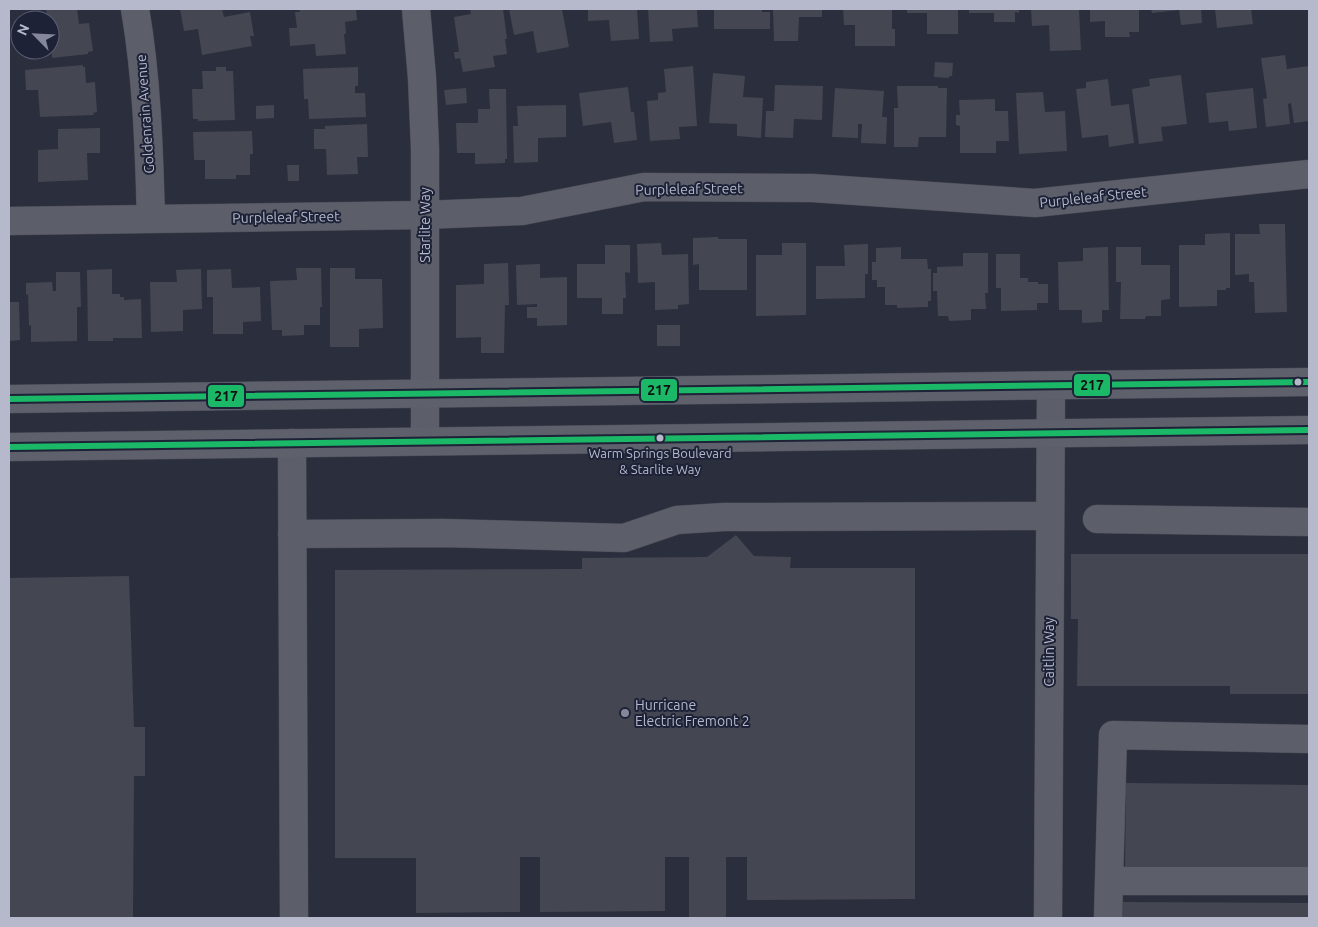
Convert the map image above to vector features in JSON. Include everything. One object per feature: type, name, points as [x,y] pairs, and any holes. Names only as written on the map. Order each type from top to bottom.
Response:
[{"type":"main road","points":[[9,399],[425,392],[1309,382]]},
{"type":"main road","points":[[9,447],[1309,430]]},
{"type":"street","name":"Goldenrain Avenue","points":[[135,9],[145,84],[150,152],[151,219]]},
{"type":"street","name":"Starlite Way","points":[[416,9],[422,78],[425,148],[425,441]]},
{"type":"street","name":"Purpleleaf Street","points":[[9,221],[424,215],[522,211],[644,187],[812,188],[1035,203],[1309,174]]},
{"type":"street","name":"Caitlin Way","points":[[1048,918],[1051,386]]},
{"type":"street","points":[[292,443],[294,918]]},
{"type":"street","points":[[292,534],[443,533],[624,538],[677,520],[724,517],[1050,516]]},
{"type":"street","points":[[1097,520],[1309,522]]},
{"type":"street","points":[[1108,918],[1113,735],[1309,739]]},
{"type":"street","points":[[1109,881],[1309,881]]},
{"type":"building","points":[[77,9],[79,24],[89,23],[93,51],[88,52],[88,54],[60,57],[60,10],[46,10]]},
{"type":"building","points":[[180,9],[222,9],[224,17],[250,12],[254,36],[250,36],[252,46],[202,55],[198,29],[184,31]]},
{"type":"building","points":[[299,9],[356,9],[357,20],[345,22],[346,54],[316,56],[315,44],[290,46],[289,28],[297,28],[295,12],[300,12]]},
{"type":"building","points":[[470,9],[503,9],[507,54],[493,56],[495,67],[463,72],[460,58],[455,59],[454,52],[459,52],[454,17],[471,14]]},
{"type":"building","points":[[509,9],[562,9],[569,47],[537,53],[533,31],[514,35]]},
{"type":"building","points":[[588,9],[637,9],[639,39],[611,41],[609,20],[588,21]]},
{"type":"building","points":[[648,9],[697,9],[698,27],[672,29],[673,41],[650,42]]},
{"type":"building","points":[[714,9],[762,9],[762,12],[770,12],[770,29],[714,29]]},
{"type":"building","points":[[773,9],[822,9],[822,17],[799,17],[798,41],[774,41]]},
{"type":"building","points":[[843,9],[892,9],[892,29],[895,29],[895,46],[855,46],[855,25],[844,25]]},
{"type":"building","points":[[907,9],[958,9],[958,34],[927,34],[927,13],[907,13]]},
{"type":"building","points":[[969,9],[1019,9],[1019,13],[1015,12],[1015,22],[994,22],[994,13],[969,13]]},
{"type":"building","points":[[1031,9],[1079,9],[1081,50],[1050,51],[1049,25],[1032,26]]},
{"type":"building","points":[[1090,9],[1139,9],[1139,32],[1129,32],[1130,37],[1105,37],[1105,21],[1090,22]]},
{"type":"building","points":[[1151,9],[1179,9],[1179,10],[1152,13]]},
{"type":"building","points":[[1179,9],[1201,9],[1202,23],[1181,25]]},
{"type":"building","points":[[1215,9],[1251,9],[1253,24],[1217,28]]},
{"type":"building","points":[[1285,55],[1287,69],[1309,66],[1309,121],[1294,123],[1291,103],[1288,104],[1290,124],[1266,127],[1263,99],[1267,98],[1261,58]]},
{"type":"building","points":[[935,62],[953,63],[952,76],[949,76],[949,78],[934,77]]},
{"type":"building","points":[[83,65],[85,67],[86,83],[95,82],[97,112],[93,113],[94,115],[40,117],[38,90],[26,90],[25,70]]},
{"type":"building","points":[[693,66],[697,126],[679,127],[680,139],[650,141],[647,101],[658,100],[658,93],[666,92],[664,69]]},
{"type":"building","points":[[216,67],[226,67],[226,71],[233,71],[235,120],[198,121],[198,119],[193,119],[192,89],[203,89],[202,71],[216,71]]},
{"type":"building","points":[[358,67],[358,86],[355,86],[355,93],[365,93],[366,117],[309,119],[308,99],[304,99],[303,69]]},
{"type":"building","points":[[713,73],[745,76],[743,97],[763,98],[761,138],[737,136],[737,124],[709,123]]},
{"type":"building","points":[[1181,75],[1187,124],[1161,127],[1163,141],[1139,144],[1132,89],[1150,86],[1149,79]]},
{"type":"building","points":[[1108,79],[1111,106],[1129,104],[1134,143],[1109,147],[1108,135],[1082,138],[1076,89],[1086,88],[1086,82]]},
{"type":"building","points":[[775,85],[823,86],[822,120],[794,119],[793,138],[765,137],[766,111],[774,111]]},
{"type":"building","points":[[897,86],[938,86],[938,88],[947,88],[946,137],[919,137],[918,147],[894,147],[894,108],[898,108]]},
{"type":"building","points":[[628,87],[631,112],[634,112],[637,140],[614,143],[611,122],[583,126],[579,93]]},
{"type":"building","points":[[466,88],[467,103],[446,105],[444,90]]},
{"type":"building","points":[[835,88],[884,91],[882,117],[887,117],[886,144],[861,143],[862,124],[858,124],[858,138],[832,137]]},
{"type":"building","points":[[1253,88],[1257,128],[1229,131],[1228,121],[1209,123],[1206,93]]},
{"type":"building","points":[[489,89],[506,89],[507,159],[505,159],[505,163],[475,164],[475,153],[457,153],[456,123],[478,123],[478,109],[490,109]]},
{"type":"building","points":[[1043,92],[1045,112],[1065,111],[1067,151],[1019,154],[1016,93]]},
{"type":"building","points":[[995,99],[995,111],[1008,111],[1009,141],[996,141],[996,153],[960,153],[960,126],[956,125],[956,115],[960,115],[959,100]]},
{"type":"building","points":[[274,105],[274,118],[256,119],[256,106]]},
{"type":"building","points":[[566,105],[566,137],[538,138],[538,162],[514,163],[513,126],[518,126],[517,106]]},
{"type":"building","points":[[367,124],[368,157],[357,157],[358,174],[327,175],[326,149],[314,149],[314,129],[325,129],[325,126]]},
{"type":"building","points":[[100,128],[100,153],[87,153],[88,180],[38,182],[38,150],[58,149],[58,129]]},
{"type":"building","points":[[252,131],[253,154],[250,154],[250,175],[236,175],[236,179],[205,179],[205,160],[194,160],[193,132]]},
{"type":"building","points":[[287,165],[299,165],[299,181],[288,181]]},
{"type":"building","points":[[1259,224],[1285,224],[1287,312],[1255,313],[1254,282],[1249,282],[1249,274],[1235,275],[1235,234],[1260,234]]},
{"type":"building","points":[[1230,233],[1230,288],[1217,290],[1217,306],[1179,307],[1179,245],[1205,245],[1205,234]]},
{"type":"building","points":[[718,237],[718,239],[747,239],[747,290],[699,290],[699,264],[693,265],[693,238]]},
{"type":"building","points":[[661,243],[662,255],[688,254],[689,304],[678,305],[678,309],[655,310],[655,282],[638,283],[637,244]]},
{"type":"building","points":[[782,243],[806,243],[806,315],[756,316],[756,255],[782,255]]},
{"type":"building","points":[[868,244],[868,274],[865,274],[865,298],[816,299],[816,266],[845,266],[844,245]]},
{"type":"building","points":[[605,245],[630,245],[630,273],[625,272],[626,298],[623,298],[623,314],[602,314],[602,298],[577,298],[577,264],[605,264]]},
{"type":"building","points":[[901,247],[901,259],[927,259],[928,269],[931,269],[931,301],[928,301],[928,307],[897,308],[897,305],[885,305],[885,287],[877,287],[877,280],[872,280],[872,262],[876,262],[876,248]]},
{"type":"building","points":[[1108,247],[1109,310],[1102,310],[1102,322],[1082,323],[1082,310],[1059,310],[1058,262],[1083,261],[1083,248]]},
{"type":"building","points":[[1116,247],[1141,247],[1141,265],[1170,265],[1170,299],[1161,300],[1161,316],[1146,316],[1145,319],[1120,319],[1121,282],[1116,282]]},
{"type":"building","points":[[963,253],[988,253],[988,293],[985,293],[986,309],[971,309],[971,320],[949,321],[948,316],[938,316],[937,291],[933,291],[933,273],[937,273],[937,267],[963,266]]},
{"type":"building","points":[[996,254],[1020,254],[1020,278],[1028,278],[1028,282],[1048,284],[1048,303],[1037,303],[1037,310],[1001,311],[1001,288],[996,288]]},
{"type":"building","points":[[508,263],[509,305],[505,305],[504,353],[481,353],[481,337],[456,338],[456,285],[484,284],[484,264]]},
{"type":"building","points":[[540,264],[540,278],[567,277],[567,325],[537,326],[537,318],[527,318],[527,307],[537,307],[537,304],[517,305],[516,265]]},
{"type":"building","points":[[296,268],[321,268],[322,307],[320,307],[320,325],[304,325],[304,335],[282,336],[282,330],[272,330],[270,281],[297,280]]},
{"type":"building","points":[[330,268],[355,268],[355,279],[382,279],[383,328],[359,329],[359,347],[330,347]]},
{"type":"building","points":[[112,269],[112,294],[120,294],[120,297],[124,297],[124,300],[141,299],[142,338],[113,338],[113,341],[88,341],[87,270]]},
{"type":"building","points":[[201,269],[202,309],[183,310],[183,331],[151,332],[150,282],[177,282],[176,270]]},
{"type":"building","points":[[231,269],[232,288],[260,287],[261,321],[243,322],[243,334],[213,334],[213,297],[207,297],[207,270]]},
{"type":"building","points":[[56,272],[80,272],[81,307],[77,307],[77,341],[31,342],[26,283],[52,282],[53,291],[56,291]]},
{"type":"building","points":[[9,302],[19,302],[20,340],[9,341]]},
{"type":"building","points":[[657,325],[680,325],[680,346],[657,346]]},
{"type":"building","name":"Hurricane Electric Fremont 2","points":[[736,535],[754,556],[791,557],[790,568],[915,568],[915,899],[747,900],[747,857],[726,857],[726,918],[689,918],[689,857],[665,857],[665,911],[540,912],[540,857],[520,857],[520,912],[416,913],[416,858],[335,858],[335,570],[582,569],[582,558],[707,557]]},
{"type":"building","points":[[1071,554],[1309,554],[1309,694],[1230,694],[1230,686],[1077,686],[1078,619],[1071,619]]},
{"type":"building","points":[[129,576],[134,727],[145,727],[145,776],[134,776],[133,918],[9,918],[9,578]]},
{"type":"building","points":[[1126,783],[1309,785],[1309,870],[1125,868]]},
{"type":"building","points":[[1116,902],[1309,903],[1309,918],[1116,918]]},
{"type":"transit line","name":"217","points":[[9,399],[1309,382]]},
{"type":"transit line","name":"217","points":[[9,447],[1309,430]]},
{"type":"place","name":"Warm Springs Boulevard & Starlite Way","points":[[660,438]]},
{"type":"place","name":"Hurricane Electric Fremont 2","points":[[625,713]]}]
